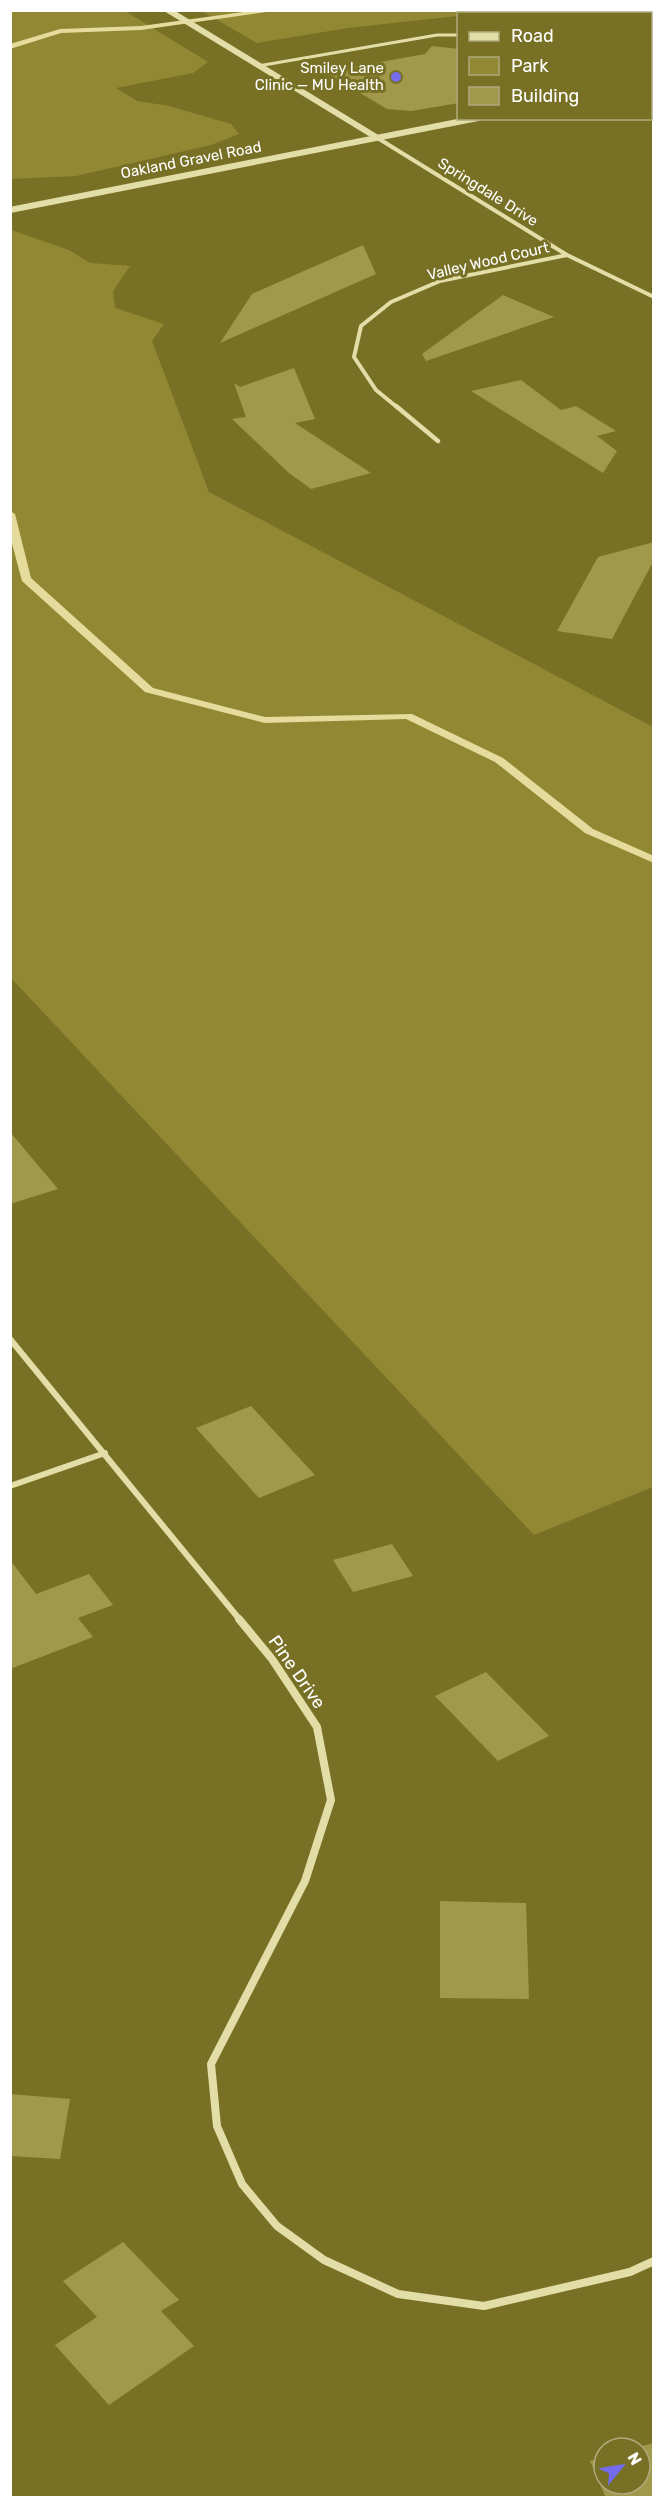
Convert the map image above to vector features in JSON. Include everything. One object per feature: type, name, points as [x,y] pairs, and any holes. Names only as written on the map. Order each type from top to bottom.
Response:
[{"type":"street","points":[[168,10],[376,137]]},
{"type":"street","name":"Oakland Gravel Road","points":[[10,210],[467,120]]},
{"type":"street","name":"Springdale Drive","points":[[376,137],[567,255],[654,297]]},
{"type":"street","name":"Valley Wood Court","points":[[438,441],[376,390],[370,382],[354,357],[361,326],[391,302],[440,281],[567,255]]},
{"type":"street","name":"Pine Drive","points":[[10,1339],[272,1659],[317,1726],[332,1800],[305,1881],[211,2064],[217,2126],[242,2184],[277,2226],[324,2260],[398,2294],[484,2306],[630,2272],[654,2261]]},
{"type":"street","points":[[10,1486],[105,1454]]},
{"type":"lane","points":[[258,66],[437,35],[457,35]]},
{"type":"green space","points":[[10,11],[125,11],[208,62],[193,73],[116,88],[137,101],[169,106],[231,124],[239,134],[211,145],[76,176],[11,179]]},
{"type":"green space","points":[[202,11],[518,11],[457,12],[457,16],[348,28],[257,43]]},
{"type":"green space","points":[[11,230],[69,250],[90,263],[130,266],[113,291],[115,308],[164,324],[152,341],[209,492],[653,727],[653,1487],[534,1535],[11,978]]},
{"type":"building","name":"Smiley Lane Clinic — MU Health","points":[[432,46],[457,49],[457,103],[411,111],[387,109],[325,72],[425,54]]},
{"type":"building","points":[[363,245],[376,274],[220,343],[252,294]]},
{"type":"building","points":[[503,295],[554,317],[426,361],[422,354]]},
{"type":"building","points":[[294,368],[315,419],[295,423],[371,473],[311,489],[289,473],[232,419],[246,417],[234,383],[240,387]]},
{"type":"building","points":[[521,380],[561,410],[576,406],[616,431],[597,436],[617,451],[603,473],[471,391]]},
{"type":"building","points":[[654,542],[654,560],[612,639],[557,631],[598,557]]},
{"type":"building","points":[[10,1132],[58,1189],[10,1204]]},
{"type":"building","points":[[251,1406],[315,1475],[259,1498],[196,1428]]},
{"type":"building","points":[[392,1544],[413,1576],[353,1592],[333,1560]]},
{"type":"building","points":[[10,1560],[36,1594],[89,1574],[113,1605],[78,1618],[93,1637],[10,1669]]},
{"type":"building","points":[[486,1672],[549,1736],[498,1761],[435,1696]]},
{"type":"building","points":[[440,1901],[526,1903],[529,1999],[440,1998]]},
{"type":"building","points":[[10,2094],[70,2099],[60,2159],[10,2156]]},
{"type":"building","points":[[123,2242],[179,2300],[161,2311],[194,2346],[109,2405],[55,2345],[97,2317],[63,2281]]},
{"type":"building","points":[[654,2443],[654,2498],[606,2498],[605,2496],[652,2496],[652,2444]]},
{"type":"waterway","points":[[10,47],[60,31],[141,28],[277,10]]},
{"type":"waterway","points":[[10,514],[26,579],[149,690],[265,720],[408,716],[499,760],[589,831],[654,860]]},
{"type":"place","name":"Smiley Lane Clinic — MU Health","points":[[396,77]]}]
